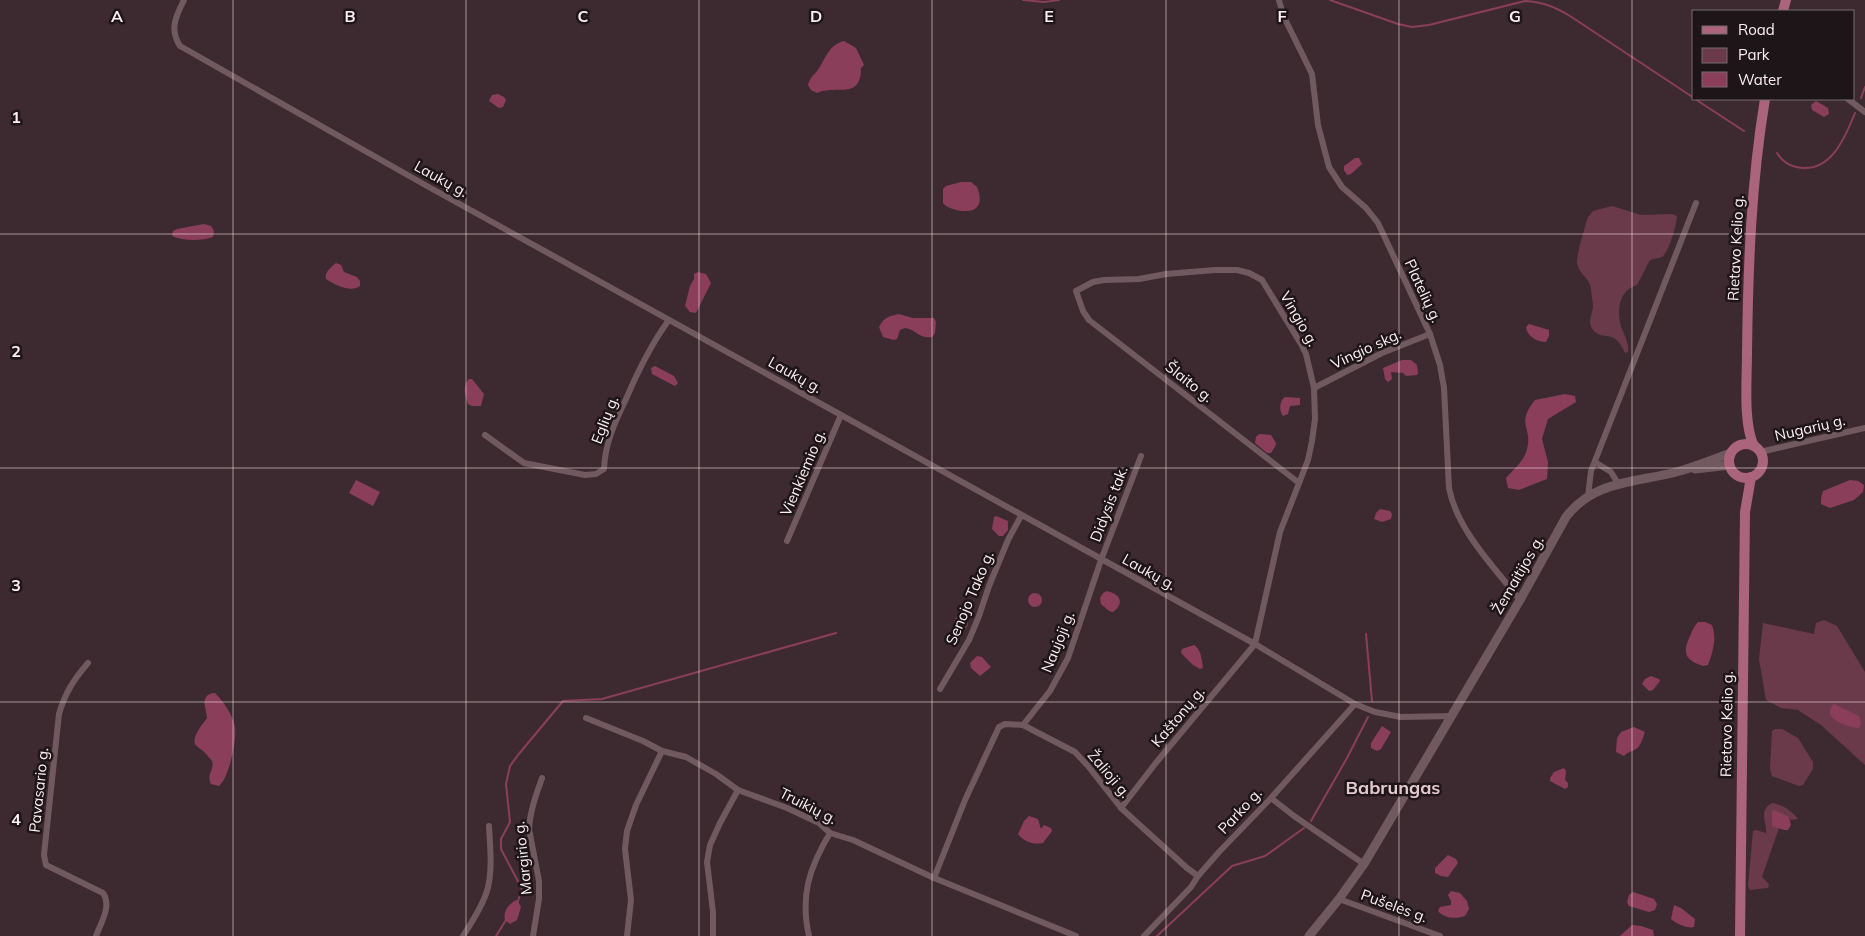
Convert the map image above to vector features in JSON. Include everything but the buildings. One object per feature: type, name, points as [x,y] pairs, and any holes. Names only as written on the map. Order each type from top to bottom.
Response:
[{"type":"main road","name":"Rietavo Kelio g.","points":[[1730,465],[1735,449],[1742,437],[1746,400],[1751,222],[1765,100]]},
{"type":"main road","name":"Rietavo Kelio g.","points":[[1740,936],[1746,477],[1760,470],[1762,464],[1757,449],[1750,438],[1746,400]]},
{"type":"main road","points":[[1680,471],[1750,444],[1757,449]]},
{"type":"main road","points":[[1588,496],[1619,485],[1680,471],[1730,465],[1736,474],[1746,477]]},
{"type":"main road","name":"Žemaitijos g.","points":[[1309,936],[1364,864],[1520,600],[1566,517],[1574,507],[1588,496]]},
{"type":"street","name":"Laukų g.","points":[[184,0],[175,17],[174,28],[175,38],[180,46],[1021,516],[1255,644],[1355,704],[1375,712],[1401,717],[1452,716]]},
{"type":"street","name":"Platelių g.","points":[[1279,0],[1283,15],[1312,74],[1318,124],[1329,167],[1342,187],[1366,208],[1378,223],[1436,350],[1443,379],[1448,488],[1451,502],[1464,526],[1520,600]]},
{"type":"street","points":[[1849,100],[1865,112]]},
{"type":"street","points":[[1588,496],[1589,479],[1594,462],[1696,203]]},
{"type":"street","name":"Vingio g.","points":[[1076,290],[1092,282],[1104,280],[1139,279],[1166,274],[1215,270],[1237,270],[1262,280],[1301,344],[1306,354],[1314,388],[1315,419],[1312,441],[1308,460],[1280,532],[1255,644]]},
{"type":"street","name":"Šlaito g.","points":[[1076,290],[1083,311],[1089,320],[1299,483]]},
{"type":"street","name":"Eglių g.","points":[[485,434],[524,463],[585,475],[596,474],[604,469],[604,453],[609,436],[639,370],[655,338],[669,320]]},
{"type":"street","name":"Vingio skg.","points":[[1314,388],[1382,353],[1430,334]]},
{"type":"street","name":"Vienkiemio g.","points":[[787,541],[841,415]]},
{"type":"street","name":"Nugarių g.","points":[[1757,449],[1865,428]]},
{"type":"street","name":"Didysis tak.","points":[[1101,560],[1141,456]]},
{"type":"street","points":[[1594,462],[1611,472],[1619,485]]},
{"type":"street","name":"Senojo Tako g.","points":[[940,689],[969,640],[1008,540],[1021,516]]},
{"type":"street","name":"Naujoji g.","points":[[1023,725],[1050,691],[1068,658],[1101,560]]},
{"type":"street","name":"Kaštonų g.","points":[[1122,808],[1155,764],[1255,644]]},
{"type":"street","name":"Pavasario g.","points":[[88,663],[73,680],[64,696],[59,714],[44,861],[46,865],[106,896],[107,907],[96,936]]},
{"type":"street","name":"Parko g.","points":[[1144,936],[1191,887],[1198,876],[1355,704]]},
{"type":"street","name":"Truikių g.","points":[[586,718],[643,741],[662,751],[686,757],[716,774],[738,790],[787,808],[819,823],[830,833],[853,840],[934,878],[1076,936]]},
{"type":"street","points":[[934,878],[966,800],[1000,727],[1005,724],[1023,725]]},
{"type":"street","name":"Žalioji g.","points":[[1023,725],[1075,752],[1122,808],[1198,876]]},
{"type":"street","points":[[626,936],[631,900],[625,849],[627,831],[636,805],[662,751]]},
{"type":"street","name":"Margirio g.","points":[[533,936],[540,898],[539,881],[529,829],[532,806],[542,778]]},
{"type":"street","points":[[714,936],[707,862],[710,845],[738,790]]},
{"type":"street","points":[[1271,798],[1364,864]]},
{"type":"street","points":[[463,936],[487,891],[490,862],[489,826]]},
{"type":"street","points":[[809,936],[806,918],[807,884],[812,867],[830,833]]},
{"type":"street","name":"Pušelės g.","points":[[1339,899],[1440,936]]},
{"type":"green space","points":[[1612,206],[1641,215],[1672,214],[1677,216],[1672,238],[1665,254],[1662,257],[1650,260],[1637,285],[1622,297],[1619,316],[1628,346],[1628,352],[1625,353],[1617,340],[1613,337],[1597,333],[1591,327],[1590,321],[1593,307],[1591,288],[1579,270],[1577,262],[1588,217],[1593,211]]},
{"type":"green space","points":[[1824,620],[1837,626],[1865,672],[1865,765],[1821,725],[1798,710],[1781,708],[1766,700],[1759,659],[1763,623],[1814,634],[1816,623]]},
{"type":"green space","points":[[1782,729],[1798,738],[1813,762],[1813,769],[1803,785],[1799,786],[1772,776],[1770,768],[1772,731]]},
{"type":"green space","points":[[1772,803],[1786,808],[1798,819],[1791,820],[1789,817],[1772,825],[1779,828],[1762,877],[1769,884],[1768,888],[1750,890],[1748,886],[1753,831],[1766,833],[1764,813]]},
{"type":"water","points":[[844,41],[856,48],[864,65],[861,68],[857,85],[846,90],[817,93],[811,90],[808,85],[811,78],[831,49]]},
{"type":"water","points":[[498,94],[506,100],[503,107],[499,108],[489,101],[492,95]]},
{"type":"water","points":[[1816,101],[1828,108],[1829,114],[1824,117],[1812,110],[1811,105]]},
{"type":"water","points":[[1355,158],[1359,158],[1362,164],[1351,174],[1347,175],[1344,166]]},
{"type":"water","points":[[961,182],[971,182],[977,187],[980,200],[977,207],[970,211],[960,211],[950,208],[943,203],[943,189],[946,186]]},
{"type":"water","points":[[204,224],[211,226],[214,231],[213,237],[192,240],[172,236],[173,231],[177,229]]},
{"type":"water","points":[[336,263],[341,265],[344,272],[357,277],[360,281],[360,286],[352,289],[338,286],[326,279],[327,272]]},
{"type":"water","points":[[698,272],[706,274],[711,283],[696,313],[690,312],[685,306],[694,274]]},
{"type":"water","points":[[899,314],[913,318],[934,318],[936,322],[935,333],[932,337],[927,337],[904,328],[900,330],[897,339],[883,337],[879,327],[883,321]]},
{"type":"water","points":[[1529,324],[1549,330],[1546,342],[1536,340],[1530,336],[1526,327]]},
{"type":"water","points":[[1402,360],[1411,360],[1417,365],[1417,375],[1406,376],[1403,373],[1391,372],[1392,379],[1388,382],[1385,379],[1383,368]]},
{"type":"water","points":[[655,366],[674,376],[678,383],[675,386],[652,374],[651,368]]},
{"type":"water","points":[[469,379],[472,379],[484,394],[481,406],[468,404],[465,388]]},
{"type":"water","points":[[1565,394],[1575,396],[1576,402],[1548,419],[1542,439],[1548,462],[1547,479],[1519,490],[1508,488],[1506,478],[1526,453],[1528,436],[1525,421],[1529,408],[1535,400]]},
{"type":"water","points":[[1285,397],[1300,398],[1300,405],[1290,406],[1288,414],[1283,416],[1280,406]]},
{"type":"water","points":[[1259,434],[1271,435],[1276,443],[1271,453],[1267,453],[1255,443],[1256,437]]},
{"type":"water","points":[[356,480],[380,492],[373,506],[349,493]]},
{"type":"water","points":[[1850,480],[1858,481],[1864,485],[1863,492],[1854,500],[1830,508],[1821,504],[1823,491]]},
{"type":"water","points":[[1380,509],[1390,511],[1392,514],[1391,519],[1382,522],[1374,519]]},
{"type":"water","points":[[996,516],[1008,521],[1008,530],[1003,536],[999,536],[992,529],[994,517]]},
{"type":"water","points":[[1107,591],[1115,594],[1120,602],[1117,609],[1113,612],[1101,604],[1100,598]]},
{"type":"water","points":[[1032,593],[1038,593],[1042,600],[1038,607],[1032,607],[1028,603],[1028,597]]},
{"type":"water","points":[[958,616],[964,616],[968,623],[964,630],[958,630],[954,626],[954,620]]},
{"type":"water","points":[[1698,622],[1712,625],[1714,635],[1714,645],[1710,660],[1708,665],[1703,666],[1692,661],[1686,651],[1693,629]]},
{"type":"water","points":[[1194,645],[1201,655],[1203,668],[1200,669],[1181,653],[1182,649]]},
{"type":"water","points":[[977,656],[982,657],[991,667],[980,676],[971,668],[970,663]]},
{"type":"water","points":[[1651,676],[1660,681],[1653,690],[1649,691],[1642,684],[1645,679]]},
{"type":"water","points":[[215,693],[230,713],[235,727],[229,767],[223,782],[219,786],[211,784],[209,777],[213,764],[212,761],[194,741],[198,730],[207,718],[205,699],[210,694]]},
{"type":"water","points":[[1834,704],[1859,716],[1861,724],[1859,728],[1843,724],[1833,718],[1830,714],[1830,709]]},
{"type":"water","points":[[1382,726],[1391,732],[1381,749],[1377,751],[1371,748],[1371,743]]},
{"type":"water","points":[[1634,727],[1645,732],[1639,746],[1624,756],[1616,752],[1617,738],[1621,732]]},
{"type":"water","points":[[1564,768],[1566,771],[1565,780],[1568,783],[1568,787],[1565,789],[1550,781],[1554,772]]},
{"type":"water","points":[[1774,810],[1789,817],[1791,825],[1788,830],[1772,826],[1772,812]]},
{"type":"water","points":[[1029,816],[1038,819],[1041,829],[1044,825],[1051,828],[1052,831],[1043,843],[1029,842],[1018,834],[1024,821]]},
{"type":"water","points":[[1448,855],[1456,859],[1458,863],[1448,877],[1435,873],[1435,868]]},
{"type":"water","points":[[1451,891],[1460,893],[1467,901],[1469,909],[1465,916],[1451,918],[1444,916],[1438,911],[1440,907],[1451,905],[1448,895]]},
{"type":"water","points":[[1633,892],[1654,899],[1657,904],[1655,910],[1649,912],[1629,906],[1627,902],[1629,895]]},
{"type":"water","points":[[516,900],[521,907],[517,920],[510,924],[505,920],[505,911]]},
{"type":"water","points":[[1674,905],[1695,919],[1694,927],[1682,926],[1671,919]]},
{"type":"water","points":[[1632,925],[1653,930],[1654,936],[1620,936]]},
{"type":"waterway","points":[[1023,0],[1044,2],[1059,0]]},
{"type":"waterway","points":[[1330,0],[1398,24],[1412,27],[1429,25],[1525,1],[1543,4],[1570,16],[1692,97]]},
{"type":"waterway","points":[[1861,98],[1865,87]]},
{"type":"waterway","points":[[1697,100],[1744,131]]},
{"type":"waterway","points":[[1777,153],[1785,162],[1796,167],[1808,168],[1818,165],[1827,160],[1841,143],[1855,113]]},
{"type":"waterway","points":[[518,901],[522,889],[501,849],[501,839],[510,822],[506,784],[510,766],[563,701],[602,699],[836,633]]},
{"type":"waterway","points":[[1366,634],[1372,701]]},
{"type":"waterway","points":[[1311,821],[1368,717]]},
{"type":"waterway","points":[[1157,936],[1232,866],[1265,856],[1304,828]]},
{"type":"waterway","points":[[496,936],[506,920]]},
{"type":"district","name":"Babrungas","points":[[1393,788]]}]
